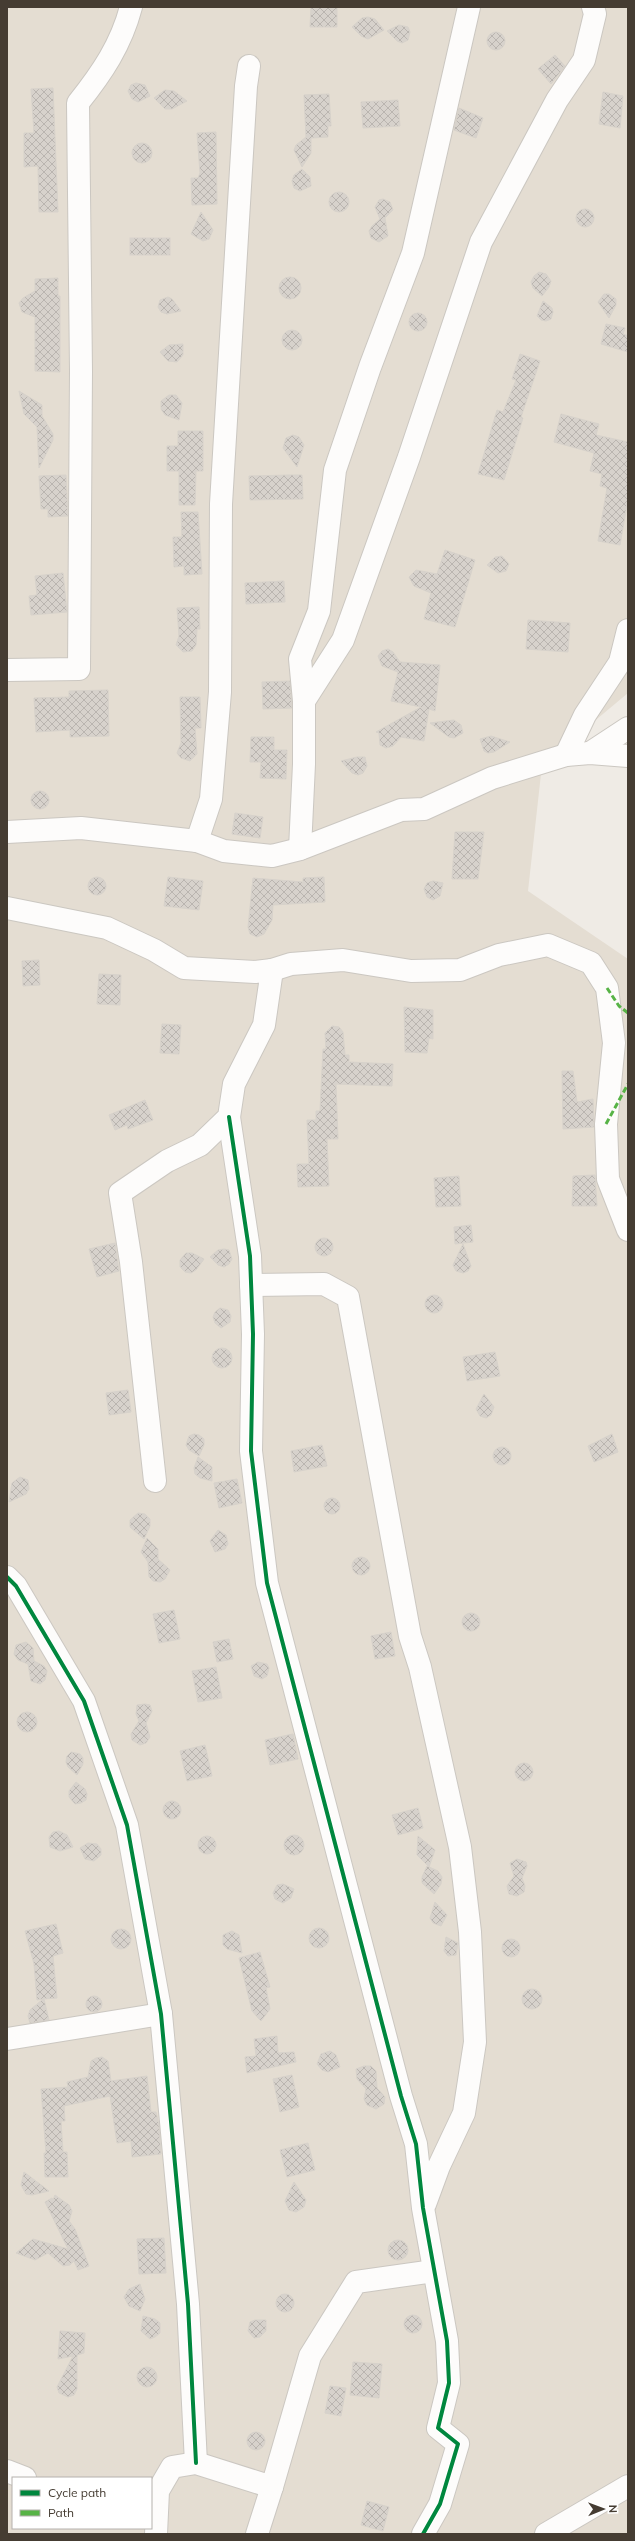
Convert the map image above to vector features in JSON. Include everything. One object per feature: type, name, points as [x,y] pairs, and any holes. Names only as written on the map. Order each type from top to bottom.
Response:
[{"type":"street","points":[[7,670],[79,669],[81,371],[78,103],[104,72],[125,32],[131,7]]},
{"type":"street","points":[[300,849],[304,764],[304,701],[300,659],[319,611],[335,470],[370,367],[413,252],[469,7]]},
{"type":"street","points":[[304,701],[343,640],[409,457],[481,242],[557,100],[584,60],[598,9]]},
{"type":"street","points":[[198,841],[211,799],[220,692],[222,504],[246,86],[250,66]]},
{"type":"street","points":[[566,755],[585,715],[620,662],[628,630]]},
{"type":"street","points":[[590,753],[628,728]]},
{"type":"street","points":[[7,832],[81,828],[198,841],[224,851],[272,856],[300,849],[401,810],[424,809],[492,778],[566,755],[590,753],[628,756]]},
{"type":"street","points":[[7,908],[107,928],[154,950],[184,968],[255,972],[272,970],[291,964],[343,960],[411,971],[460,970],[499,955],[548,945],[591,963],[607,988],[614,1043],[606,1124],[608,1179],[628,1230]]},
{"type":"street","points":[[272,970],[264,1025],[234,1084],[229,1118],[250,1256],[251,1452],[267,1583],[399,2089],[416,2144],[423,2208],[447,2341],[449,2382],[438,2428],[458,2444],[440,2504],[423,2534]]},
{"type":"street","points":[[155,1481],[131,1262],[120,1193],[167,1160],[200,1145],[229,1118]]},
{"type":"street","points":[[251,1285],[324,1284],[348,1297],[410,1636],[420,1667],[460,1847],[470,1932],[475,2042],[464,2113],[439,2166],[423,2208]]},
{"type":"street","points":[[7,1576],[16,1586],[84,1701],[127,1825],[161,2014],[188,2304],[196,2463]]},
{"type":"street","points":[[7,2039],[161,2014]]},
{"type":"street","points":[[257,2534],[310,2356],[356,2282],[434,2271]]},
{"type":"street","points":[[156,2534],[158,2491],[172,2467],[196,2463],[272,2487]]},
{"type":"street","points":[[7,2471],[22,2477]]},
{"type":"street","points":[[546,2534],[628,2486]]},
{"type":"shaded area","points":[[7,7],[628,7],[628,693],[542,765],[528,891],[628,959],[628,2534],[7,2534]]},
{"type":"building","points":[[311,7],[337,7],[337,27],[310,27]]},
{"type":"building","points":[[368,17],[375,19],[384,30],[368,39],[361,36],[352,27],[362,18]]},
{"type":"building","points":[[399,25],[408,27],[410,32],[408,40],[402,43],[397,41],[387,31]]},
{"type":"building","points":[[496,32],[502,35],[505,41],[502,47],[496,50],[490,47],[487,41],[490,35]]},
{"type":"building","points":[[555,55],[565,66],[551,84],[538,69]]},
{"type":"building","points":[[136,83],[145,85],[150,96],[138,102],[132,99],[128,91],[131,85]]},
{"type":"building","points":[[53,88],[58,212],[39,212],[38,166],[24,167],[24,133],[34,133],[31,89]]},
{"type":"building","points":[[165,90],[174,91],[187,101],[172,109],[165,109],[154,98]]},
{"type":"building","points":[[603,92],[623,96],[620,128],[599,124]]},
{"type":"building","points":[[329,94],[331,126],[328,126],[328,137],[311,138],[311,153],[302,167],[294,150],[296,145],[306,137],[304,95]]},
{"type":"building","points":[[398,100],[400,126],[363,128],[361,102]]},
{"type":"building","points":[[459,108],[483,118],[476,138],[454,130]]},
{"type":"building","points":[[216,132],[217,204],[192,205],[191,178],[198,178],[200,173],[197,133]]},
{"type":"building","points":[[138,143],[146,143],[152,149],[152,157],[146,163],[138,163],[132,157],[132,149]]},
{"type":"building","points":[[302,169],[310,177],[311,186],[300,191],[294,188],[292,181],[294,175]]},
{"type":"building","points":[[339,192],[346,195],[349,202],[346,209],[339,212],[332,209],[329,202],[332,195]]},
{"type":"building","points":[[383,199],[390,202],[393,210],[385,218],[388,236],[379,242],[371,238],[369,231],[380,219],[375,207],[379,200]]},
{"type":"building","points":[[585,209],[591,212],[594,218],[591,224],[585,227],[579,224],[576,218],[579,212]]},
{"type":"building","points":[[201,212],[213,230],[209,239],[203,241],[191,234]]},
{"type":"building","points":[[130,238],[170,238],[170,255],[130,255]]},
{"type":"building","points":[[539,272],[546,274],[551,281],[549,287],[542,296],[533,288],[531,282],[534,276]]},
{"type":"building","points":[[290,277],[298,280],[301,288],[298,296],[290,299],[282,296],[279,288],[282,280]]},
{"type":"building","points":[[58,278],[58,296],[60,296],[60,372],[35,371],[35,317],[22,312],[19,303],[23,298],[35,291],[35,279]]},
{"type":"building","points":[[604,294],[609,294],[616,299],[616,305],[609,318],[598,302]]},
{"type":"building","points":[[168,297],[172,299],[181,311],[167,314],[161,312],[158,307],[160,300]]},
{"type":"building","points":[[543,301],[552,308],[553,312],[551,319],[546,321],[541,320],[537,316]]},
{"type":"building","points":[[418,313],[424,316],[427,322],[424,328],[418,331],[412,328],[409,322],[412,316]]},
{"type":"building","points":[[606,324],[625,328],[623,334],[628,336],[628,352],[601,344]]},
{"type":"building","points":[[292,330],[299,333],[302,340],[299,347],[292,350],[285,347],[282,340],[285,333]]},
{"type":"building","points":[[183,344],[183,355],[177,362],[168,361],[160,352],[169,345]]},
{"type":"building","points":[[520,354],[540,361],[521,417],[523,418],[504,480],[478,474],[497,410],[503,412],[516,380],[512,379]]},
{"type":"building","points":[[19,391],[42,405],[42,416],[53,434],[53,440],[39,468],[37,427],[24,414]]},
{"type":"building","points":[[169,395],[176,395],[182,403],[179,420],[165,415],[161,409],[161,401]]},
{"type":"building","points":[[561,414],[599,424],[596,435],[628,442],[628,499],[620,545],[598,541],[607,488],[600,486],[602,474],[590,471],[594,453],[554,442]]},
{"type":"building","points":[[178,431],[203,431],[203,471],[196,471],[195,505],[179,505],[179,471],[167,471],[167,446],[178,446]]},
{"type":"building","points":[[293,435],[299,437],[304,445],[297,467],[283,448],[286,438]]},
{"type":"building","points":[[66,475],[68,516],[48,517],[48,509],[41,509],[39,476]]},
{"type":"building","points":[[302,475],[303,499],[250,500],[249,476]]},
{"type":"building","points":[[181,512],[198,512],[202,574],[184,575],[184,566],[174,567],[173,537],[182,537]]},
{"type":"building","points":[[445,550],[475,560],[455,627],[424,619],[431,593],[414,586],[409,577],[416,570],[437,574]]},
{"type":"building","points":[[502,556],[509,564],[506,571],[498,573],[487,565],[495,557]]},
{"type":"building","points":[[63,573],[67,612],[31,615],[29,596],[37,595],[35,576]]},
{"type":"building","points":[[284,581],[285,602],[246,604],[245,583]]},
{"type":"building","points":[[199,607],[200,629],[197,629],[196,645],[192,651],[183,652],[176,645],[179,636],[177,608]]},
{"type":"building","points":[[528,620],[570,623],[568,652],[526,649]]},
{"type":"building","points":[[388,649],[393,652],[400,662],[440,665],[435,711],[429,709],[424,741],[401,737],[393,746],[386,748],[380,745],[379,733],[376,732],[421,707],[391,701],[398,672],[382,666],[378,656],[382,651]]},
{"type":"building","points":[[290,681],[292,708],[263,709],[262,682]]},
{"type":"building","points":[[108,690],[109,736],[70,737],[70,730],[36,732],[34,698],[69,697],[69,691]]},
{"type":"building","points":[[180,697],[200,697],[201,728],[195,728],[197,754],[190,761],[181,758],[177,753],[181,743]]},
{"type":"building","points":[[454,720],[461,725],[463,733],[454,738],[449,737],[430,723]]},
{"type":"building","points":[[491,736],[510,742],[494,752],[488,753],[484,751],[480,739]]},
{"type":"building","points":[[251,737],[274,737],[274,750],[287,750],[286,779],[260,778],[261,762],[250,762]]},
{"type":"building","points":[[357,757],[365,757],[367,766],[363,773],[358,775],[352,773],[341,761]]},
{"type":"building","points":[[40,791],[46,794],[49,800],[46,806],[40,809],[34,806],[31,800],[34,794]]},
{"type":"building","points":[[235,813],[263,817],[260,838],[232,834]]},
{"type":"building","points":[[455,832],[484,832],[478,879],[452,879]]},
{"type":"building","points":[[93,877],[101,877],[106,882],[104,893],[101,895],[93,895],[88,890],[88,882]]},
{"type":"building","points":[[168,877],[203,881],[199,910],[164,906]]},
{"type":"building","points":[[324,877],[325,902],[273,905],[272,920],[264,934],[257,937],[250,934],[248,927],[253,878],[303,882],[303,878]]},
{"type":"building","points":[[433,881],[443,883],[440,896],[433,900],[427,897],[424,889],[427,883]]},
{"type":"building","points":[[39,960],[40,985],[23,986],[22,961]]},
{"type":"building","points":[[99,974],[121,975],[120,1005],[97,1004]]},
{"type":"building","points":[[404,1007],[433,1010],[433,1039],[429,1038],[427,1053],[405,1052]]},
{"type":"building","points":[[162,1024],[181,1025],[179,1054],[160,1053]]},
{"type":"building","points":[[332,1026],[339,1027],[343,1032],[345,1055],[349,1055],[349,1062],[393,1064],[392,1086],[336,1084],[338,1139],[327,1139],[329,1186],[298,1187],[297,1164],[309,1164],[307,1120],[316,1120],[316,1111],[320,1111],[323,1049],[326,1049],[325,1033]]},
{"type":"building","points":[[562,1071],[573,1071],[577,1102],[593,1099],[594,1127],[563,1129]]},
{"type":"building","points":[[145,1100],[153,1120],[128,1129],[127,1125],[115,1130],[109,1115]]},
{"type":"building","points":[[595,1175],[597,1206],[572,1206],[573,1176]]},
{"type":"building","points":[[459,1176],[461,1206],[436,1207],[434,1178]]},
{"type":"building","points":[[471,1225],[473,1242],[455,1244],[454,1227]]},
{"type":"building","points":[[320,1238],[328,1238],[333,1243],[331,1254],[328,1256],[320,1256],[315,1251],[315,1243]]},
{"type":"building","points":[[115,1243],[119,1271],[97,1277],[89,1249]]},
{"type":"building","points":[[463,1244],[471,1266],[468,1271],[463,1273],[456,1271],[453,1265]]},
{"type":"building","points":[[218,1250],[229,1250],[232,1259],[229,1264],[224,1267],[218,1265],[210,1257]]},
{"type":"building","points":[[186,1253],[192,1253],[204,1259],[196,1270],[191,1273],[185,1272],[180,1267],[180,1260]]},
{"type":"building","points":[[434,1295],[440,1298],[443,1304],[440,1310],[434,1313],[428,1310],[425,1304],[428,1298]]},
{"type":"building","points":[[220,1308],[228,1310],[231,1316],[230,1322],[221,1328],[215,1323],[213,1317],[215,1312]]},
{"type":"building","points":[[222,1348],[229,1351],[232,1358],[229,1365],[222,1368],[215,1365],[212,1358],[215,1351]]},
{"type":"building","points":[[495,1352],[500,1376],[467,1381],[463,1357]]},
{"type":"building","points":[[128,1390],[131,1412],[109,1415],[106,1393]]},
{"type":"building","points":[[484,1394],[494,1407],[491,1415],[486,1418],[480,1416],[476,1409]]},
{"type":"building","points":[[194,1434],[199,1435],[204,1439],[204,1445],[199,1456],[189,1450],[186,1445],[189,1436]]},
{"type":"building","points":[[612,1434],[618,1452],[594,1462],[588,1446]]},
{"type":"building","points":[[322,1445],[327,1466],[294,1472],[291,1451]]},
{"type":"building","points":[[502,1447],[508,1450],[511,1456],[508,1462],[502,1465],[496,1462],[493,1456],[496,1450]]},
{"type":"building","points":[[198,1457],[212,1467],[212,1481],[200,1478],[195,1474],[194,1468]]},
{"type":"building","points":[[20,1477],[28,1480],[29,1489],[26,1494],[9,1502],[12,1483]]},
{"type":"building","points":[[237,1479],[242,1503],[219,1508],[214,1483]]},
{"type":"building","points":[[329,1498],[335,1498],[340,1503],[338,1512],[335,1514],[329,1514],[324,1509],[324,1503]]},
{"type":"building","points":[[138,1513],[145,1514],[150,1519],[150,1526],[144,1539],[130,1527],[130,1520]]},
{"type":"building","points":[[218,1530],[226,1535],[228,1544],[225,1549],[215,1552],[210,1541]]},
{"type":"building","points":[[147,1538],[158,1549],[158,1559],[170,1570],[165,1579],[160,1582],[153,1581],[149,1577],[148,1562],[141,1552]]},
{"type":"building","points":[[361,1557],[367,1560],[370,1566],[367,1572],[361,1575],[355,1572],[352,1566],[355,1560]]},
{"type":"building","points":[[174,1610],[180,1639],[159,1643],[153,1614]]},
{"type":"building","points":[[471,1613],[477,1616],[480,1622],[477,1628],[471,1631],[465,1628],[462,1622],[465,1616]]},
{"type":"building","points":[[391,1632],[395,1656],[375,1659],[371,1636]]},
{"type":"building","points":[[229,1639],[233,1659],[217,1662],[213,1642]]},
{"type":"building","points":[[26,1642],[33,1648],[34,1661],[44,1666],[47,1671],[45,1680],[40,1684],[31,1681],[28,1664],[18,1660],[14,1654],[16,1645]]},
{"type":"building","points":[[258,1662],[267,1664],[269,1668],[267,1676],[262,1679],[254,1676],[251,1666]]},
{"type":"building","points":[[216,1667],[222,1698],[198,1702],[192,1671]]},
{"type":"building","points":[[137,1705],[150,1705],[152,1711],[146,1723],[150,1737],[146,1743],[140,1745],[132,1740],[131,1734],[139,1721],[136,1714]]},
{"type":"building","points":[[27,1712],[34,1715],[37,1722],[34,1729],[27,1732],[20,1729],[17,1722],[20,1715]]},
{"type":"building","points":[[293,1734],[298,1759],[270,1765],[265,1740]]},
{"type":"building","points":[[205,1745],[212,1776],[187,1781],[180,1751]]},
{"type":"building","points":[[71,1752],[80,1754],[83,1758],[83,1764],[77,1775],[68,1767],[66,1762],[67,1756]]},
{"type":"building","points":[[524,1763],[530,1766],[533,1772],[530,1778],[524,1781],[518,1778],[515,1772],[518,1766]]},
{"type":"building","points":[[76,1782],[85,1789],[87,1794],[86,1800],[75,1804],[69,1797],[69,1791]]},
{"type":"building","points":[[168,1801],[176,1801],[181,1806],[179,1817],[176,1819],[168,1819],[163,1814],[163,1806]]},
{"type":"building","points":[[418,1808],[423,1828],[398,1835],[392,1815]]},
{"type":"building","points":[[59,1831],[67,1835],[73,1847],[60,1851],[50,1847],[49,1837],[53,1832]]},
{"type":"building","points":[[294,1835],[301,1838],[304,1845],[301,1852],[294,1855],[287,1852],[284,1845],[287,1838]]},
{"type":"building","points":[[207,1836],[211,1837],[215,1841],[215,1849],[211,1853],[207,1854],[203,1853],[199,1849],[198,1845],[199,1841],[203,1837]]},
{"type":"building","points":[[418,1836],[435,1850],[429,1867],[417,1855]]},
{"type":"building","points":[[88,1843],[97,1844],[101,1849],[101,1855],[94,1861],[85,1859],[80,1848]]},
{"type":"building","points":[[517,1859],[526,1862],[527,1866],[522,1878],[525,1886],[524,1892],[517,1896],[509,1894],[507,1886],[514,1876],[510,1863]]},
{"type":"building","points":[[427,1866],[438,1871],[442,1877],[441,1884],[434,1894],[422,1883],[422,1877]]},
{"type":"building","points":[[283,1884],[294,1889],[291,1898],[283,1903],[275,1899],[273,1893],[277,1885]]},
{"type":"building","points":[[435,1902],[447,1915],[441,1926],[433,1923],[430,1918]]},
{"type":"building","points":[[56,1924],[63,1953],[53,1956],[57,1998],[44,1999],[49,2020],[30,2023],[28,2016],[30,2010],[43,1999],[37,2000],[34,1964],[25,1931]]},
{"type":"building","points":[[315,1928],[323,1928],[329,1934],[329,1942],[323,1948],[315,1948],[309,1942],[309,1934]]},
{"type":"building","points":[[121,1929],[128,1932],[131,1939],[128,1946],[121,1949],[114,1946],[111,1939],[114,1932]]},
{"type":"building","points":[[232,1931],[239,1935],[242,1953],[227,1949],[223,1945],[223,1935]]},
{"type":"building","points":[[446,1937],[458,1943],[456,1955],[448,1956],[444,1951]]},
{"type":"building","points":[[511,1939],[515,1940],[519,1944],[519,1952],[515,1956],[511,1957],[507,1956],[503,1952],[502,1948],[503,1944],[507,1940]]},
{"type":"building","points":[[260,1952],[270,1987],[266,1988],[270,2009],[261,2021],[252,2011],[239,1958]]},
{"type":"building","points":[[532,1989],[539,1992],[542,1999],[539,2006],[532,2009],[525,2006],[522,1999],[525,1992]]},
{"type":"building","points":[[91,1996],[97,1996],[102,2001],[100,2010],[97,2012],[91,2012],[86,2007],[86,2001]]},
{"type":"building","points":[[277,2036],[278,2053],[294,2052],[296,2062],[247,2073],[245,2057],[256,2056],[254,2039]]},
{"type":"building","points":[[330,2051],[336,2055],[340,2067],[328,2072],[322,2070],[317,2064],[321,2054]]},
{"type":"building","points":[[102,2057],[108,2061],[111,2081],[147,2076],[151,2112],[156,2112],[159,2125],[161,2154],[132,2157],[131,2141],[117,2143],[110,2096],[64,2106],[65,2121],[61,2121],[63,2152],[67,2152],[68,2177],[45,2177],[44,2153],[46,2153],[41,2089],[68,2087],[67,2082],[88,2077],[91,2061]]},
{"type":"building","points":[[364,2066],[371,2066],[376,2071],[377,2088],[385,2097],[384,2104],[376,2109],[367,2105],[364,2099],[366,2089],[357,2079],[356,2069]]},
{"type":"building","points":[[292,2075],[299,2107],[280,2112],[273,2079]]},
{"type":"building","points":[[308,2143],[315,2170],[287,2177],[280,2150]]},
{"type":"building","points":[[24,2172],[49,2191],[32,2195],[26,2194],[21,2185]]},
{"type":"building","points":[[294,2182],[306,2200],[304,2207],[296,2212],[289,2210],[285,2201]]},
{"type":"building","points":[[55,2195],[69,2205],[72,2211],[69,2221],[75,2229],[89,2266],[78,2270],[74,2261],[70,2265],[63,2266],[48,2253],[35,2260],[16,2253],[33,2239],[68,2249],[45,2202],[52,2198],[53,2200]]},
{"type":"building","points":[[164,2238],[166,2273],[139,2274],[137,2239]]},
{"type":"building","points":[[398,2240],[405,2243],[408,2250],[405,2257],[398,2260],[391,2257],[388,2250],[391,2243]]},
{"type":"building","points":[[140,2284],[145,2299],[140,2311],[129,2306],[124,2297],[129,2289]]},
{"type":"building","points":[[281,2294],[289,2294],[294,2299],[292,2310],[289,2312],[281,2312],[276,2307],[276,2299]]},
{"type":"building","points":[[413,2315],[419,2318],[422,2324],[419,2330],[413,2333],[407,2330],[404,2324],[407,2318]]},
{"type":"building","points":[[143,2316],[155,2319],[160,2323],[160,2333],[155,2337],[150,2339],[141,2331]]},
{"type":"building","points":[[255,2320],[266,2320],[266,2331],[260,2337],[254,2338],[248,2331],[250,2322]]},
{"type":"building","points":[[60,2331],[85,2333],[84,2353],[77,2355],[77,2389],[74,2395],[68,2397],[59,2393],[57,2387],[73,2356],[58,2359]]},
{"type":"building","points":[[353,2362],[382,2364],[379,2398],[350,2395]]},
{"type":"building","points":[[147,2367],[154,2370],[157,2377],[154,2384],[147,2387],[140,2384],[137,2377],[140,2370]]},
{"type":"building","points":[[330,2386],[346,2388],[341,2416],[325,2413]]},
{"type":"building","points":[[252,2432],[260,2432],[265,2437],[263,2448],[260,2450],[252,2450],[247,2445],[247,2437]]},
{"type":"building","points":[[367,2501],[389,2507],[383,2531],[361,2525]]},
{"type":"marked path","points":[[607,988],[619,1006],[628,1013]]},
{"type":"marked path","points":[[606,1124],[628,1084]]},
{"type":"cycle path","points":[[229,1117],[250,1256],[253,1334],[251,1451],[267,1583],[401,2096],[416,2144],[423,2208],[447,2341],[449,2383],[438,2428],[458,2444],[440,2504],[423,2534]]},
{"type":"cycle path","points":[[7,1577],[16,1586],[84,1701],[127,1825],[161,2014],[188,2304],[196,2463]]}]
